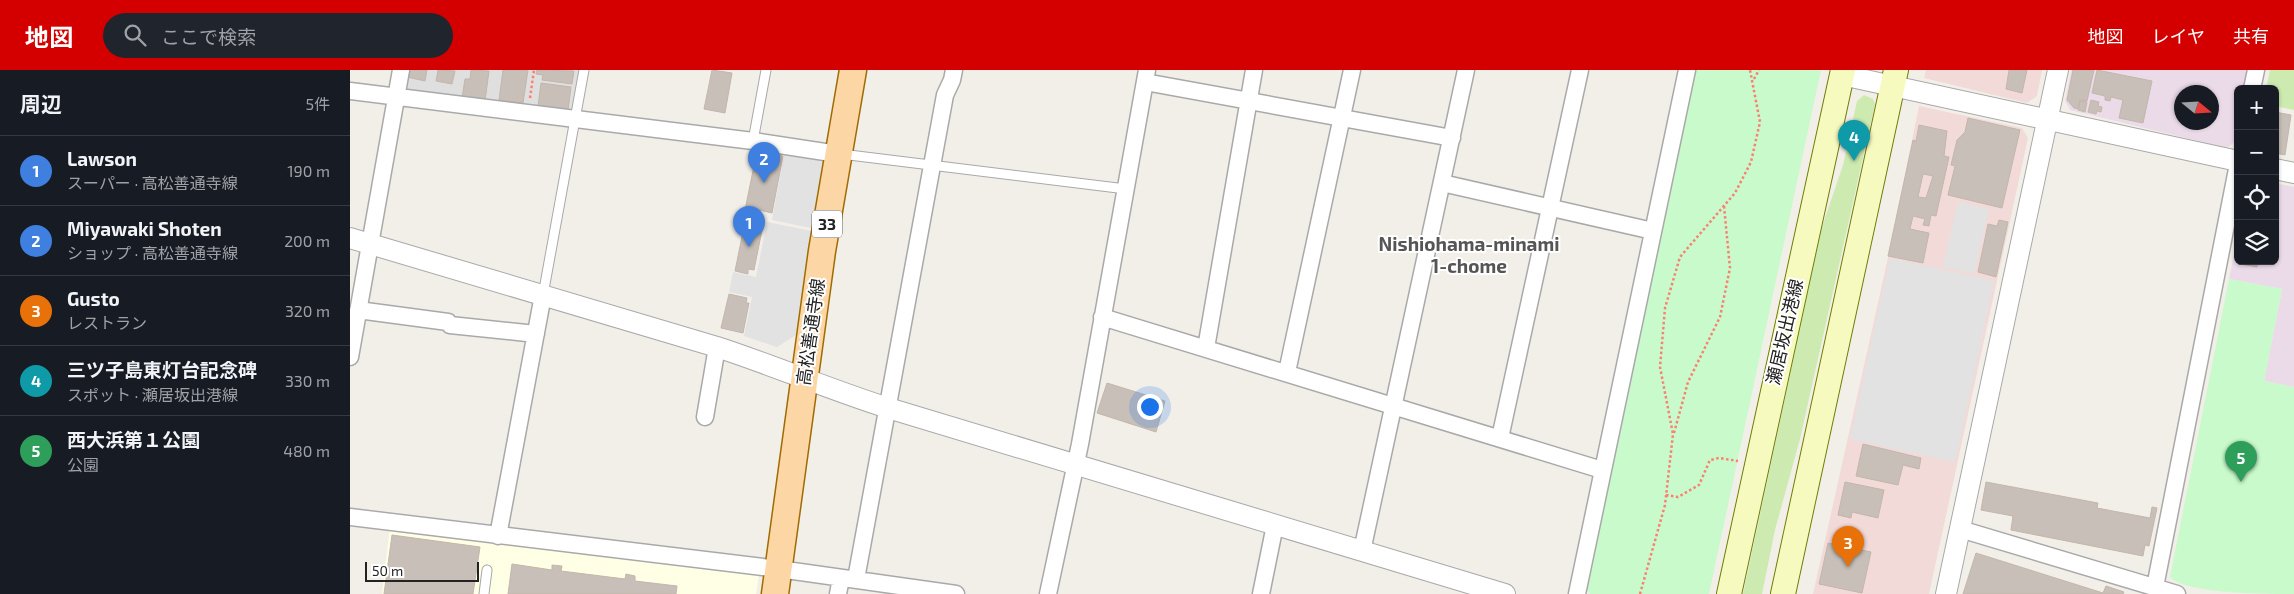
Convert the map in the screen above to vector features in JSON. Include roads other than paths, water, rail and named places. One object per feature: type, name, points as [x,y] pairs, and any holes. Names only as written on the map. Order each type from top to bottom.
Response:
[{"type":"main road","name":"高松善通寺線","points":[[777,581],[838,154],[853,70]]},
{"type":"main road","name":"瀬居坂出港線","points":[[1729,594],[1843,73]]},
{"type":"main road","points":[[1783,594],[1894,78]]},
{"type":"street","points":[[350,357],[401,70]]},
{"type":"street","points":[[845,584],[888,408],[945,94],[952,80],[954,70]]},
{"type":"street","points":[[1206,348],[1254,70]]},
{"type":"street","points":[[1287,372],[1352,70]]},
{"type":"street","points":[[1362,551],[1466,70]]},
{"type":"street","points":[[1500,438],[1580,70]]},
{"type":"street","points":[[1576,594],[1687,70]]},
{"type":"street","points":[[1946,594],[2058,70]]},
{"type":"street","points":[[2253,85],[2256,70]]},
{"type":"street","points":[[1843,73],[1894,78],[2047,120],[2234,161]]},
{"type":"street","points":[[1048,594],[1075,465],[1146,76],[1249,101],[1452,138]]},
{"type":"street","points":[[350,91],[753,141],[838,154]]},
{"type":"street","points":[[2279,170],[2294,173]]},
{"type":"street","points":[[2155,587],[2235,175]]},
{"type":"street","points":[[1442,183],[1653,231]]},
{"type":"street","points":[[350,238],[717,347],[888,408],[1505,594]]},
{"type":"street","points":[[498,536],[542,296]]},
{"type":"street","points":[[358,310],[448,322],[450,324],[536,334]]},
{"type":"street","points":[[1102,317],[1395,405],[1602,470]]},
{"type":"street","points":[[705,417],[717,347]]},
{"type":"street","points":[[350,517],[498,536],[777,581],[845,584],[956,594]]},
{"type":"street","points":[[1260,594],[1275,525]]},
{"type":"street","points":[[1960,529],[2177,594]]},
{"type":"lane","points":[[542,296],[584,70]]},
{"type":"lane","points":[[753,141],[766,70]]},
{"type":"lane","points":[[838,154],[1126,189]]},
{"type":"lane","points":[[484,594],[487,570]]},
{"type":"place","name":"三ツ子島東灯台記念碑","points":[[1854,161]]},
{"type":"place","name":"Miyawaki Shoten","points":[[764,183]]},
{"type":"place","name":"Lawson","points":[[749,247]]},
{"type":"place","name":"西大浜第１公園","points":[[2241,482]]},
{"type":"place","name":"Gusto","points":[[1848,567]]},
{"type":"district","name":"Nishiohama-minami 1-chome","points":[[1469,255]]}]
